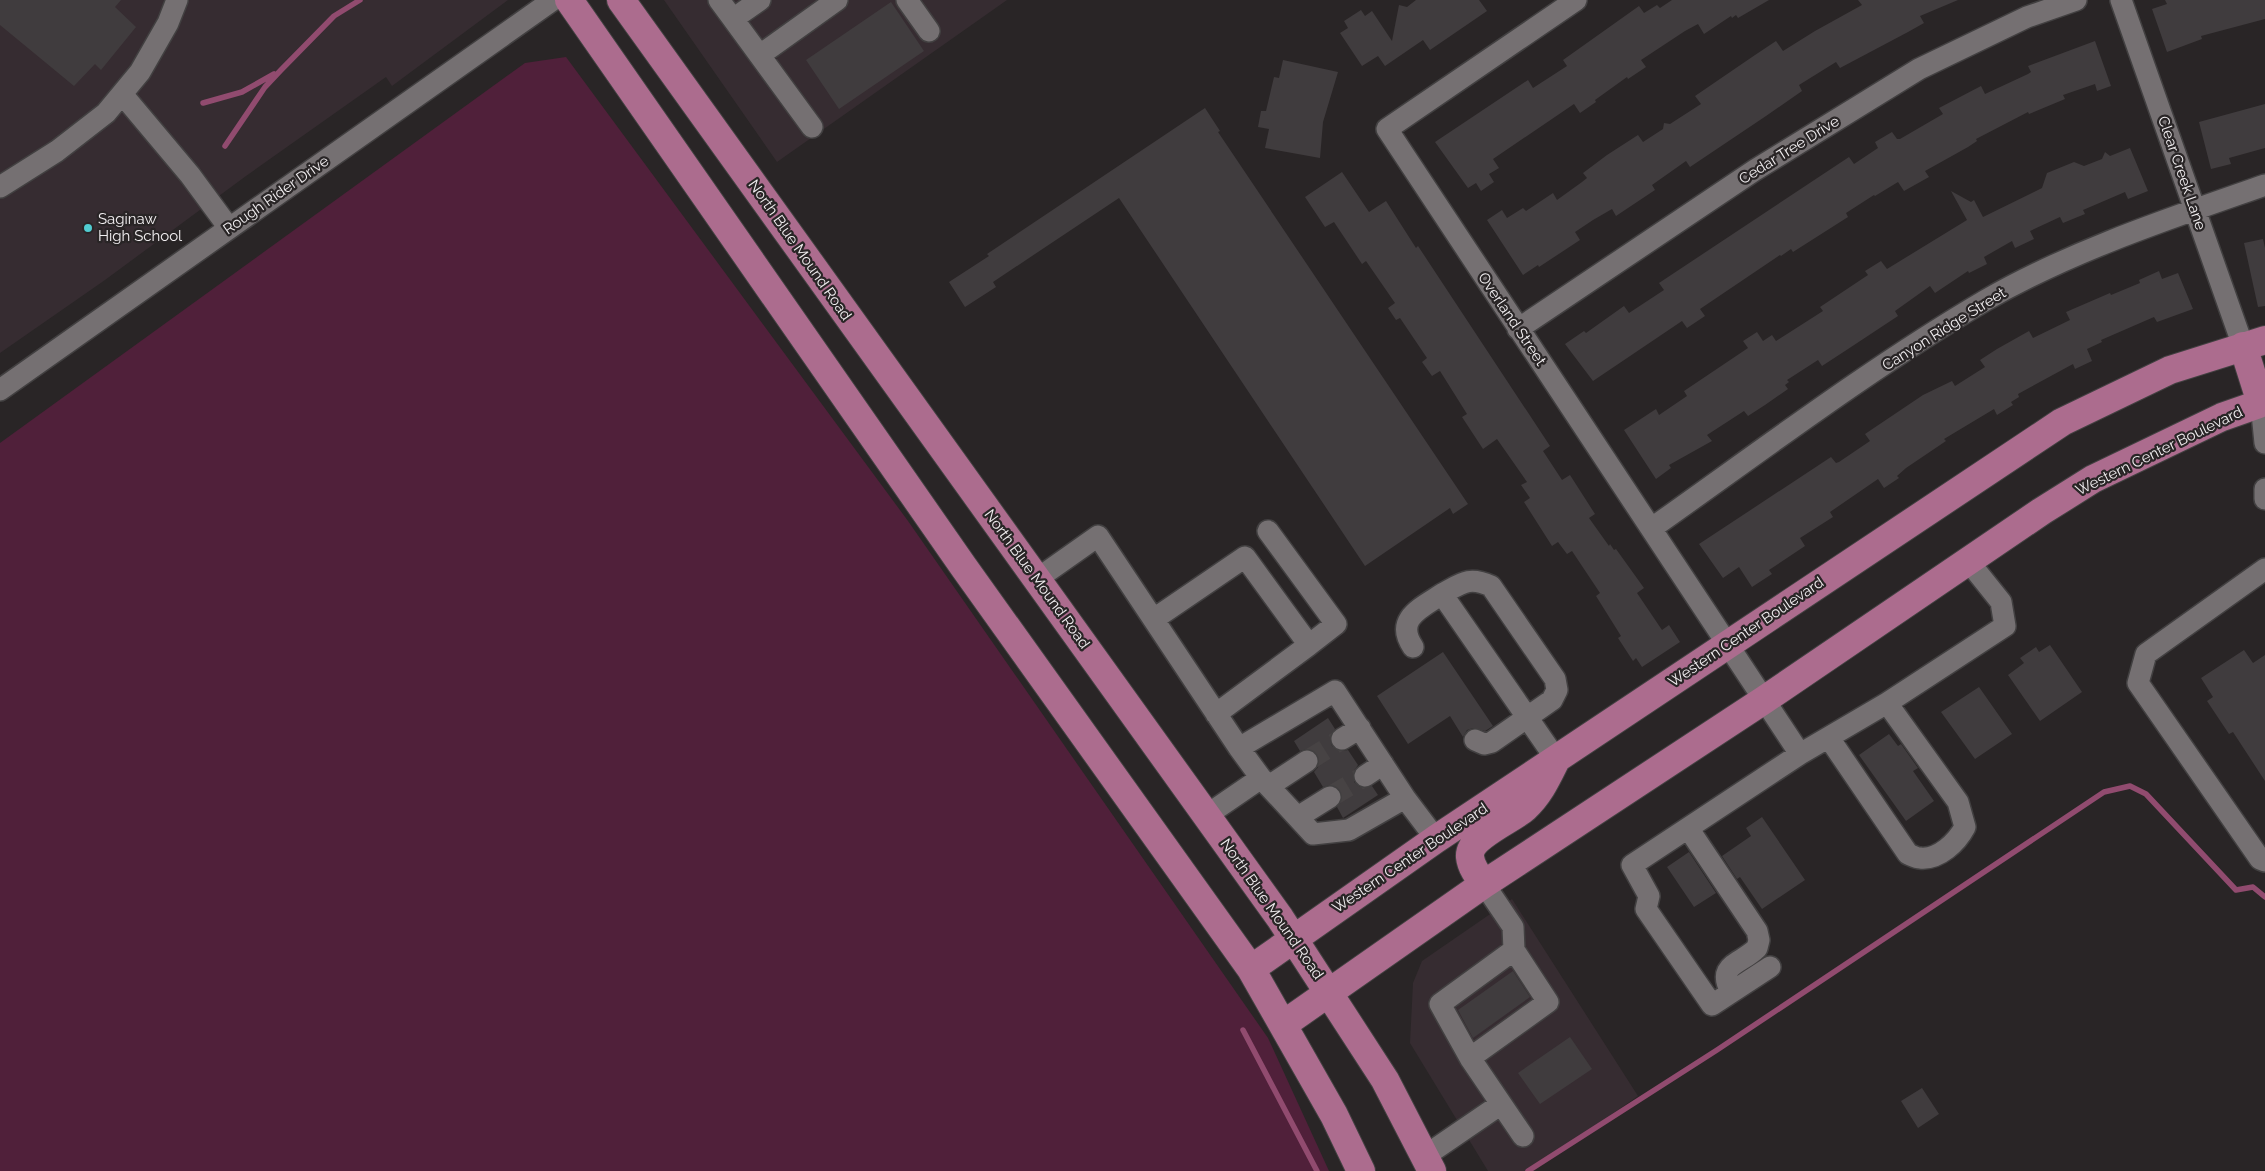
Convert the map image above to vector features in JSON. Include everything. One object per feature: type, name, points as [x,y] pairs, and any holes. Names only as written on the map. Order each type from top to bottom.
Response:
[{"type":"main road","points":[[569,0],[963,566],[1251,969],[1284,1024],[1334,1115],[1361,1171]]},
{"type":"main road","name":"North Blue Mound Road","points":[[621,0],[1294,939],[1384,1080],[1428,1163]]},
{"type":"main road","points":[[2254,343],[2263,403]]},
{"type":"main road","name":"Western Center Boulevard","points":[[1251,969],[1436,839],[2062,422],[2170,370],[2254,343]]},
{"type":"main road","name":"Western Center Boulevard","points":[[1284,1024],[1484,884],[1764,700],[2042,511],[2093,479],[2222,417],[2263,403]]},
{"type":"main road","points":[[1484,884],[1472,867],[1469,856],[1471,849],[1484,835],[1523,810],[1538,795],[1556,759]]},
{"type":"street","points":[[0,187],[39,163],[106,113],[140,72],[154,50],[177,0]]},
{"type":"street","name":"Rough Rider Drive","points":[[0,390],[553,0]]},
{"type":"street","points":[[719,0],[812,127]]},
{"type":"street","points":[[733,19],[760,0]]},
{"type":"street","points":[[760,55],[837,0]]},
{"type":"street","points":[[907,0],[929,31]]},
{"type":"street","name":"Overland Street","points":[[1576,0],[1387,129],[1800,754]]},
{"type":"street","name":"Cedar Tree Drive","points":[[1518,329],[1755,170],[1919,68],[2027,17],[2076,0]]},
{"type":"street","name":"Clear Creek Lane","points":[[2121,0],[2194,209],[2254,343]]},
{"type":"street","points":[[122,94],[190,174],[229,228]]},
{"type":"street","name":"Canyon Ridge Street","points":[[1652,528],[1890,361],[1987,300],[2068,260],[2194,209],[2265,185]]},
{"type":"street","points":[[2263,403],[2265,443]]},
{"type":"street","points":[[2265,489],[2265,499]]},
{"type":"street","points":[[1216,714],[1336,624],[1268,531]]},
{"type":"street","points":[[1037,579],[1098,536],[1239,748],[1265,782],[1313,834],[1349,830],[1405,798]]},
{"type":"street","points":[[1154,619],[1245,558],[1309,645]]},
{"type":"street","points":[[1770,967],[1712,1005],[1646,910],[1649,896],[1632,865],[1800,754],[1887,703],[2005,626],[2001,602],[1969,562]]},
{"type":"street","points":[[2265,569],[2146,654],[2138,683],[2260,859],[2265,861]]},
{"type":"street","points":[[1413,647],[1407,638],[1405,630],[1408,620],[1413,613],[1468,580],[1480,581],[1491,586],[1555,680],[1557,690],[1552,700],[1492,742],[1484,744],[1475,740]]},
{"type":"street","points":[[1442,594],[1556,759]]},
{"type":"street","points":[[1239,748],[1335,691],[1405,798],[1436,839]]},
{"type":"street","points":[[1829,738],[1908,854],[1920,858],[1949,848],[1959,838],[1965,827],[1958,802],[1887,703]]},
{"type":"street","points":[[1342,739],[1360,728]]},
{"type":"street","points":[[1207,816],[1265,782],[1306,761]]},
{"type":"street","points":[[1365,776],[1384,764]]},
{"type":"street","points":[[1298,818],[1330,797]]},
{"type":"street","points":[[1688,828],[1757,931],[1759,940],[1756,948],[1731,966],[1726,973],[1725,981],[1731,992]]},
{"type":"street","points":[[1470,1058],[1548,1002],[1514,950],[1513,927],[1484,884]]},
{"type":"street","points":[[1514,950],[1440,1004],[1470,1058],[1523,1136]]},
{"type":"street","points":[[1428,1163],[1501,1104]]},
{"type":"shaded area","name":"Saginaw High School","points":[[0,0],[508,0],[392,86],[386,77],[246,176],[105,280],[0,353]]},
{"type":"shaded area","points":[[664,0],[1007,0],[777,162]]},
{"type":"shaded area","points":[[566,57],[908,521],[1268,1038],[1329,1171],[0,1171],[0,443],[525,63]]},
{"type":"shaded area","points":[[1512,899],[1638,1096],[1530,1171],[1488,1171],[1410,1043],[1413,983],[1422,961]]},
{"type":"building","points":[[0,0],[121,0],[115,7],[136,27],[101,70],[95,64],[74,86],[0,25]]},
{"type":"building","points":[[1416,0],[1479,0],[1487,11],[1430,50],[1423,40],[1385,66],[1378,56],[1362,66],[1340,33],[1348,28],[1344,21],[1361,10],[1365,16],[1372,11],[1392,41],[1399,5],[1407,7]]},
{"type":"building","points":[[1672,0],[1769,0],[1738,18],[1736,15],[1732,18],[1731,16],[1704,34],[1698,24],[1685,31],[1641,60],[1646,67],[1628,79],[1627,77],[1580,113],[1574,104],[1493,159],[1499,168],[1489,174],[1494,182],[1481,191],[1476,183],[1468,188],[1435,142],[1528,80],[1533,88],[1567,66],[1563,60],[1639,6],[1644,13],[1657,5],[1660,8]]},
{"type":"building","points":[[1858,0],[1958,0],[1920,16],[1924,23],[1908,32],[1840,68],[1836,62],[1799,85],[1802,91],[1766,116],[1690,167],[1686,161],[1652,185],[1655,190],[1616,216],[1612,209],[1593,220],[1575,232],[1580,240],[1539,267],[1538,265],[1523,275],[1487,220],[1502,210],[1507,218],[1523,208],[1526,211],[1553,193],[1557,200],[1587,178],[1583,173],[1607,155],[1638,135],[1643,142],[1663,129],[1664,123],[1670,124],[1701,104],[1695,96],[1776,41],[1783,51],[1862,5]]},
{"type":"building","points":[[2165,0],[2265,0],[2265,19],[2201,36],[2202,39],[2167,52],[2152,9],[2167,4]]},
{"type":"building","points":[[891,2],[924,51],[839,109],[806,60]]},
{"type":"building","points":[[2095,41],[2111,86],[2097,91],[2095,84],[2063,95],[2065,99],[2029,114],[2028,112],[1976,139],[1977,141],[1968,147],[1925,171],[1929,177],[1904,191],[1898,182],[1874,195],[1846,213],[1848,217],[1793,252],[1791,249],[1780,255],[1700,309],[1705,316],[1687,328],[1682,321],[1593,381],[1565,344],[1584,331],[1586,333],[1624,306],[1629,313],[1664,290],[1659,283],[1849,157],[1854,164],[1878,148],[1875,142],[1892,132],[1897,139],[1900,139],[1943,114],[1939,108],[1981,86],[1985,94],[2028,74],[2031,72],[2028,66]]},
{"type":"building","points":[[1283,60],[1338,72],[1323,122],[1320,158],[1265,148],[1269,129],[1258,127],[1261,111],[1266,111],[1274,77],[1279,78]]},
{"type":"building","points":[[2265,104],[2265,148],[2229,158],[2231,164],[2211,169],[2199,122]]},
{"type":"building","points":[[1205,108],[1220,131],[1218,132],[1468,504],[1453,514],[1450,508],[1365,566],[1119,198],[993,282],[996,287],[965,307],[949,282],[989,256],[987,254]]},
{"type":"building","points":[[2130,148],[2148,191],[2128,199],[2125,192],[2083,210],[2085,214],[2063,223],[2060,217],[2030,231],[2034,239],[2015,248],[2012,241],[1984,257],[1987,264],[1969,273],[1968,271],[1935,293],[1930,286],[1895,311],[1898,316],[1845,351],[1822,366],[1818,360],[1787,380],[1789,382],[1785,385],[1788,389],[1765,405],[1748,416],[1744,411],[1707,435],[1712,441],[1669,465],[1671,468],[1656,479],[1624,430],[1656,409],[1659,415],[1687,396],[1684,391],[1748,348],[1743,341],[1757,332],[1763,341],[1772,335],[1776,341],[1823,311],[1820,307],[1868,275],[1865,271],[1881,261],[1887,269],[1967,220],[1951,191],[1971,202],[1974,200],[1983,217],[2042,188],[2047,173],[2074,162],[2084,166],[2102,159],[2105,152],[2110,156]]},
{"type":"building","points":[[1342,172],[1369,212],[1386,201],[1416,248],[1418,246],[1550,446],[1543,451],[1562,480],[1570,475],[1595,514],[1589,518],[1609,546],[1610,544],[1614,550],[1616,549],[1644,588],[1637,593],[1662,630],[1669,625],[1680,642],[1642,667],[1636,658],[1633,661],[1618,638],[1621,636],[1596,596],[1600,593],[1572,551],[1567,554],[1558,542],[1552,546],[1524,502],[1530,498],[1521,485],[1527,482],[1497,439],[1483,449],[1462,417],[1467,414],[1440,371],[1432,376],[1422,362],[1427,358],[1400,318],[1396,320],[1388,308],[1395,303],[1366,261],[1362,264],[1334,222],[1325,227],[1305,197]]},
{"type":"building","points":[[2263,239],[2265,248],[2265,306],[2258,307],[2244,243]]},
{"type":"building","points":[[2159,271],[2162,279],[2178,273],[2193,309],[2157,322],[2154,317],[2101,340],[2102,342],[2087,349],[2092,361],[2075,369],[2073,364],[2018,394],[2019,397],[2011,402],[2013,405],[1997,415],[1994,409],[1944,439],[1946,441],[1906,468],[1897,476],[1899,478],[1884,488],[1878,479],[1830,512],[1833,517],[1800,538],[1805,546],[1769,570],[1772,574],[1752,587],[1739,567],[1723,578],[1699,544],[1831,457],[1836,463],[1839,462],[1870,441],[1865,434],[1923,395],[1952,381],[1955,386],[1985,367],[1980,360],[1997,349],[2029,331],[2033,338],[2070,320],[2066,312],[2110,293],[2111,295],[2140,283],[2139,280]]},
{"type":"building","points":[[2050,645],[2082,692],[2040,721],[2008,675],[2024,663],[2020,658],[2036,647],[2039,652]]},
{"type":"building","points":[[2244,650],[2253,663],[2265,655],[2265,781],[2233,732],[2229,734],[2207,701],[2213,697],[2201,678]]},
{"type":"building","points":[[1443,652],[1493,726],[1485,731],[1473,728],[1467,730],[1463,737],[1450,716],[1408,744],[1377,696]]},
{"type":"building","points":[[1979,687],[2012,734],[1975,759],[1941,712]]},
{"type":"building","points":[[1328,718],[1335,729],[1330,739],[1332,746],[1342,751],[1348,750],[1358,765],[1354,771],[1354,782],[1360,787],[1372,786],[1378,795],[1343,818],[1337,807],[1342,797],[1340,790],[1330,785],[1323,787],[1314,772],[1318,767],[1319,761],[1317,754],[1307,749],[1300,751],[1294,741]]},
{"type":"building","points":[[1889,734],[1898,746],[1901,744],[1918,768],[1913,771],[1934,801],[1906,821],[1859,755]]},
{"type":"building","points":[[1762,817],[1805,880],[1762,909],[1740,877],[1737,879],[1722,856],[1751,836],[1746,828]]},
{"type":"building","points":[[1689,852],[1716,893],[1694,907],[1667,867]]},
{"type":"building","points":[[1513,971],[1530,997],[1473,1038],[1458,1010]]},
{"type":"building","points":[[1570,1037],[1592,1069],[1540,1104],[1518,1073]]},
{"type":"building","points":[[1922,1088],[1939,1114],[1918,1128],[1901,1101]]},
{"type":"waterway","points":[[225,146],[265,87],[334,16],[360,0]]},
{"type":"waterway","points":[[203,103],[242,92],[274,74]]},
{"type":"waterway","points":[[1528,1171],[1717,1050],[2104,792],[2130,786],[2146,794],[2236,890],[2253,887],[2265,897]]},
{"type":"waterway","points":[[1243,1030],[1317,1171]]},
{"type":"tunnel","points":[[1307,761],[1342,739]]},
{"type":"tunnel","points":[[1330,797],[1365,776]]},
{"type":"place","name":"Saginaw High School","points":[[88,228]]}]
